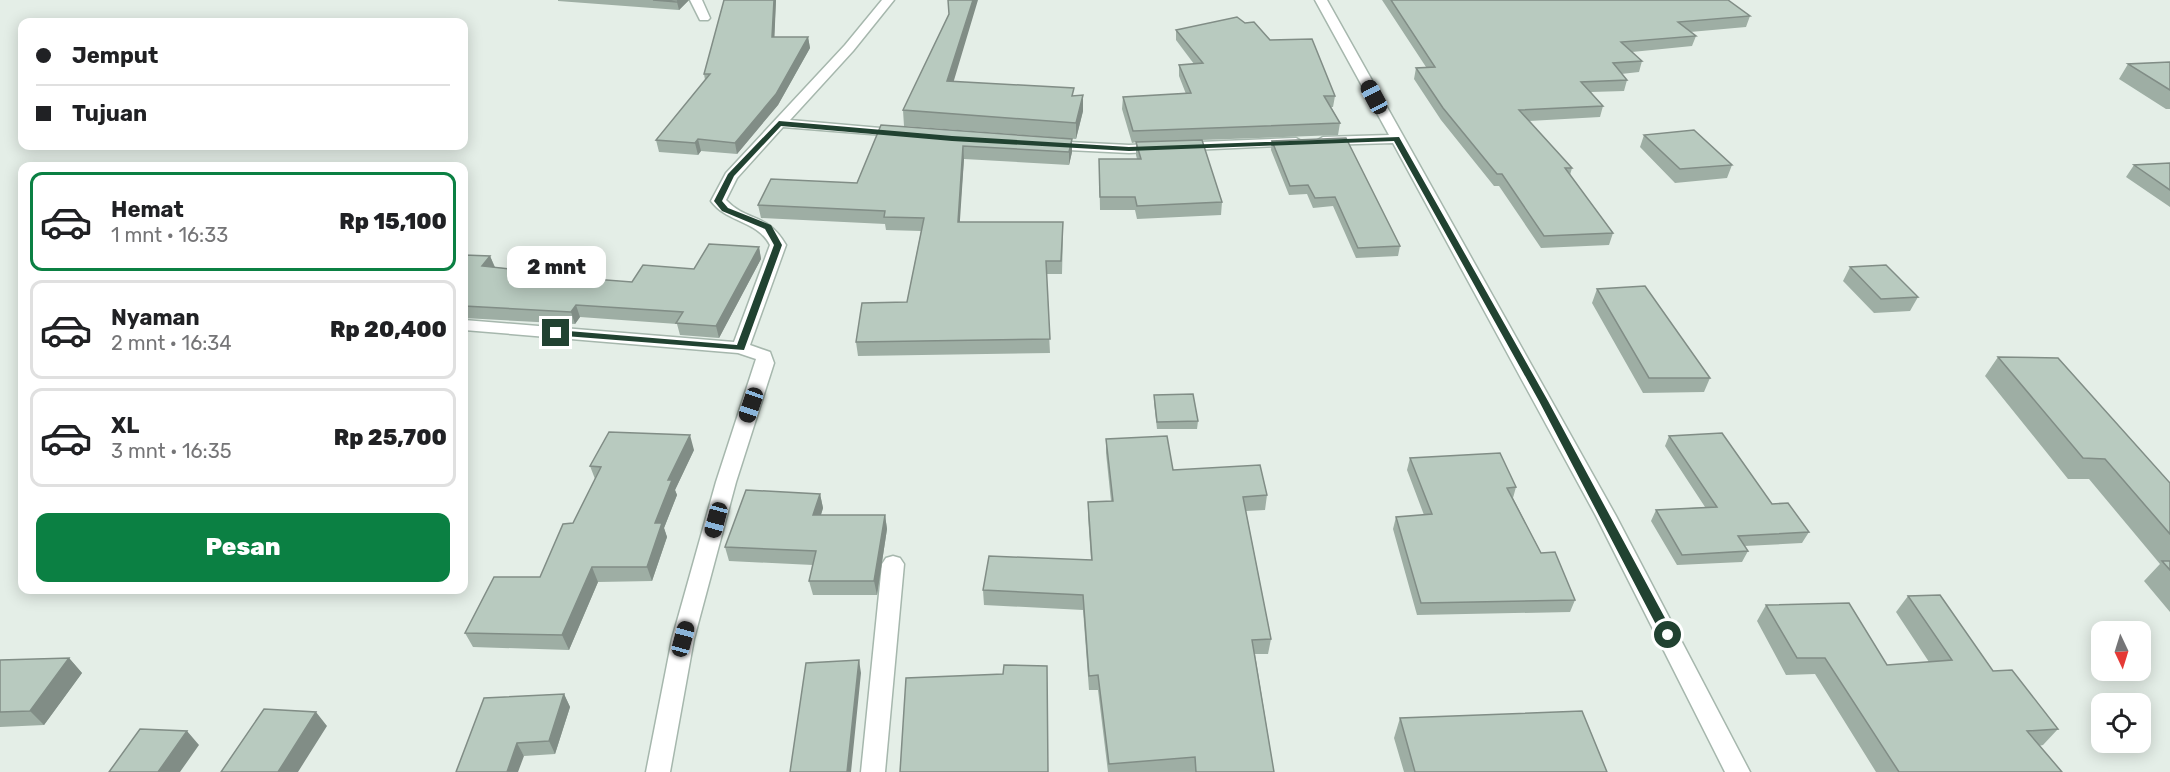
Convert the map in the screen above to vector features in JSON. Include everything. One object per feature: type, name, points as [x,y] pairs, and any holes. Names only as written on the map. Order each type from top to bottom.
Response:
[{"type":"street","points":[[696,0],[704,18]]},
{"type":"street","points":[[740,348],[778,245],[768,227],[725,210],[718,201],[730,176],[849,48],[888,0]]},
{"type":"street","points":[[1321,0],[1606,516],[1738,772]]},
{"type":"street","points":[[779,123],[919,135]]},
{"type":"street","points":[[1033,144],[1129,149],[1396,139]]},
{"type":"street","points":[[468,325],[740,348],[764,356],[765,363],[726,482],[683,639],[657,772]]},
{"type":"street","points":[[873,772],[893,564]]},
{"type":"building","points":[[653,0],[679,0],[677,2]]},
{"type":"building","points":[[724,0],[774,0],[772,37],[808,37],[776,94],[735,143],[698,139],[695,143],[656,140],[710,74],[704,74]]},
{"type":"building","points":[[948,0],[973,0],[947,81],[1074,88],[1072,96],[1083,95],[1076,123],[903,110],[949,14]]},
{"type":"building","points":[[1391,0],[1728,0],[1750,16],[1678,22],[1696,36],[1621,42],[1642,61],[1613,63],[1627,80],[1581,82],[1603,106],[1519,110],[1572,168],[1565,168],[1613,233],[1544,236],[1502,174],[1497,174],[1443,108],[1416,68],[1435,67]]},
{"type":"building","points":[[1237,17],[1245,23],[1254,22],[1270,40],[1312,39],[1335,96],[1324,96],[1340,123],[1133,131],[1123,97],[1191,93],[1179,65],[1203,63],[1176,30]]},
{"type":"building","points":[[2170,62],[2170,90],[2128,64]]},
{"type":"building","points":[[881,125],[1072,139],[1069,152],[963,146],[958,222],[1063,222],[1061,261],[1046,261],[1050,339],[856,342],[862,303],[907,302],[924,218],[884,217],[885,211],[758,205],[771,179],[857,183]]},
{"type":"building","points":[[1694,130],[1732,165],[1680,169],[1644,135]]},
{"type":"building","points":[[1346,138],[1400,246],[1358,248],[1335,197],[1315,198],[1308,185],[1290,186],[1272,141]]},
{"type":"building","points":[[1202,140],[1222,202],[1137,206],[1135,197],[1100,197],[1099,159],[1141,159],[1136,142]]},
{"type":"building","points":[[2170,163],[2170,190],[2134,165]]},
{"type":"building","points":[[709,244],[759,247],[716,326],[676,323],[683,312],[576,305],[571,312],[468,306],[468,255],[490,256],[482,266],[556,274],[554,276],[632,282],[643,265],[694,269]]},
{"type":"building","points":[[1886,265],[1918,297],[1881,299],[1850,267]]},
{"type":"building","points":[[1645,286],[1710,378],[1649,378],[1597,289]]},
{"type":"building","points":[[1998,357],[2058,358],[2170,483],[2170,534],[2105,459],[2083,458]]},
{"type":"building","points":[[1193,394],[1198,421],[1157,422],[1154,395]]},
{"type":"building","points":[[609,432],[690,435],[668,480],[672,480],[655,523],[662,523],[647,567],[592,567],[562,635],[465,633],[494,577],[540,577],[563,524],[573,523],[601,467],[590,466]]},
{"type":"building","points":[[1722,433],[1772,504],[1788,503],[1809,532],[1738,536],[1748,551],[1682,555],[1656,510],[1717,507],[1669,436]]},
{"type":"building","points":[[1167,436],[1173,470],[1260,465],[1267,495],[1243,497],[1271,639],[1252,640],[1274,772],[1196,772],[1195,757],[1109,764],[1098,675],[1089,676],[1083,595],[983,590],[989,556],[1092,560],[1088,502],[1113,501],[1106,439]]},
{"type":"building","points":[[1500,453],[1516,487],[1507,488],[1541,553],[1555,552],[1575,600],[1421,603],[1396,517],[1432,514],[1410,458]]},
{"type":"building","points":[[746,490],[820,494],[813,515],[885,515],[874,581],[809,581],[816,551],[725,547]]},
{"type":"building","points":[[2162,561],[2170,561],[2170,570]]},
{"type":"building","points":[[1940,595],[1993,671],[2012,670],[2058,729],[2027,731],[2062,772],[1899,772],[1825,658],[1797,658],[1766,605],[1849,603],[1887,665],[1952,660],[1908,596]]},
{"type":"building","points":[[69,658],[30,711],[0,712],[0,660]]},
{"type":"building","points":[[859,660],[847,772],[790,772],[806,663]]},
{"type":"building","points":[[1004,665],[1047,666],[1048,772],[900,772],[906,678],[1003,674]]},
{"type":"building","points":[[564,694],[549,741],[517,743],[507,772],[456,772],[484,698]]},
{"type":"building","points":[[264,709],[316,712],[278,772],[221,772]]},
{"type":"building","points":[[1582,711],[1607,772],[1415,772],[1400,718]]},
{"type":"building","points":[[140,729],[187,731],[158,772],[109,772]]},
{"type":"route","points":[[556,333],[740,348],[778,245],[768,227],[725,210],[718,201],[730,176],[779,123],[952,138],[1129,149],[1396,139],[1544,401],[1668,635]]}]
